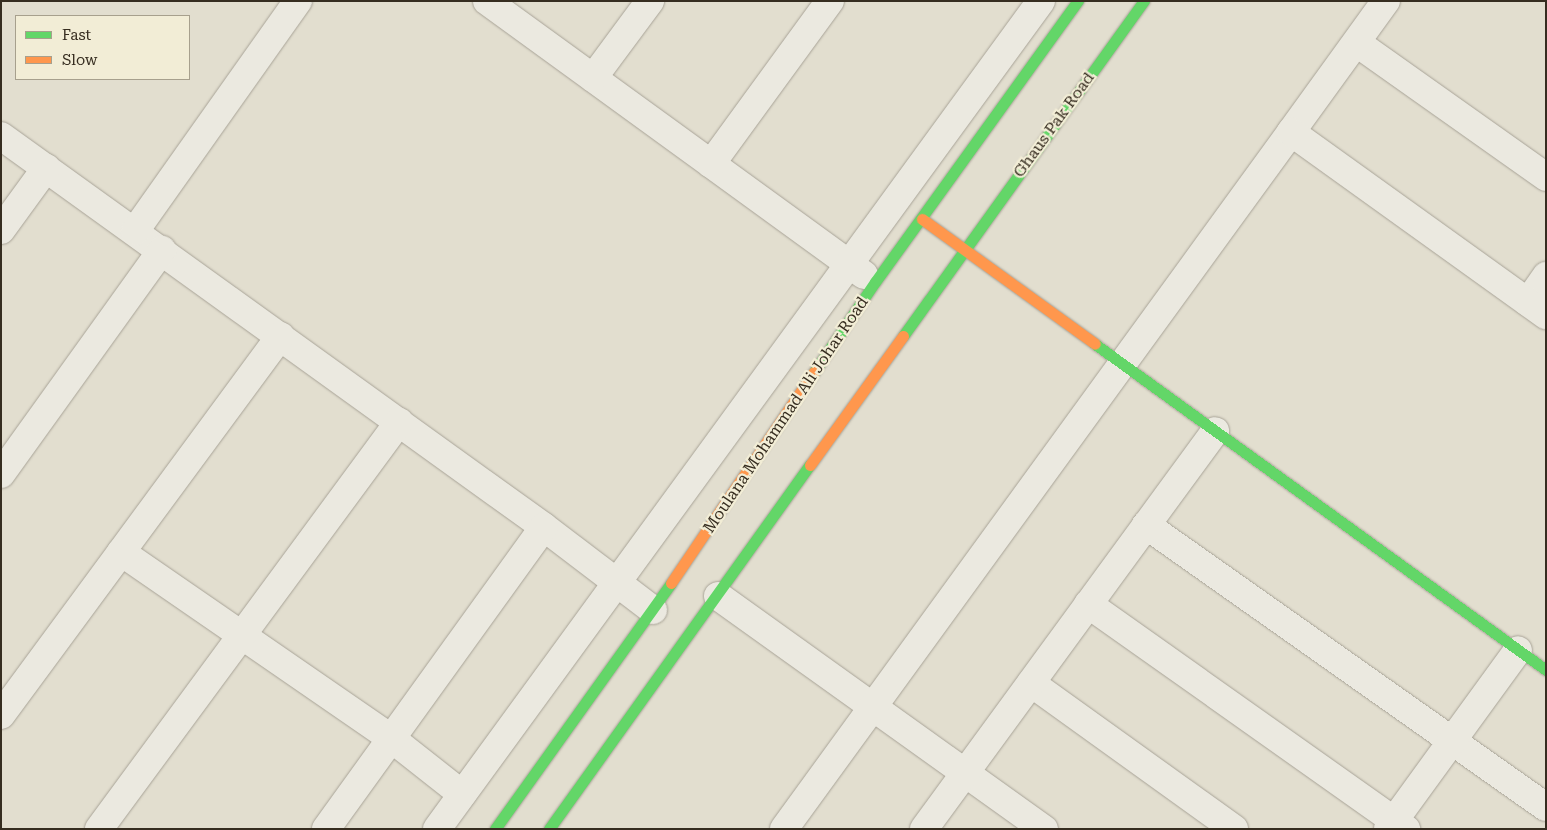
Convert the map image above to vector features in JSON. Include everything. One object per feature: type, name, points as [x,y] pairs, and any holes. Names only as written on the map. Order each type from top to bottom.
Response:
[{"type":"main road","name":"Ghaus Pak Road","points":[[965,249],[1144,1]]},
{"type":"main road","name":"Moulana Mohammad Ali Johar Road","points":[[495,829],[653,610],[875,282],[922,218],[1067,5]]},
{"type":"main road","points":[[922,218],[1546,670]]},
{"type":"main road","points":[[549,829],[718,596],[965,249]]},
{"type":"street","points":[[135,231],[298,1]]},
{"type":"street","points":[[487,1],[875,282]]},
{"type":"street","points":[[593,78],[650,1]]},
{"type":"street","points":[[712,164],[830,1]]},
{"type":"street","points":[[437,829],[1041,1]]},
{"type":"street","points":[[784,829],[1124,364],[1386,1]]},
{"type":"street","points":[[1357,43],[1546,177]]},
{"type":"street","points":[[1290,132],[1537,308],[1546,276]]},
{"type":"street","points":[[1,136],[162,250],[544,527],[653,610]]},
{"type":"street","points":[[1,230],[46,168]]},
{"type":"street","points":[[1,474],[162,250]]},
{"type":"street","points":[[1,715],[280,336]]},
{"type":"street","points":[[99,829],[399,422]]},
{"type":"street","points":[[924,829],[1215,431]]},
{"type":"street","points":[[1146,525],[1546,807]]},
{"type":"street","points":[[326,829],[544,527]]},
{"type":"street","points":[[121,552],[392,739],[462,794]]},
{"type":"street","points":[[718,596],[1044,829]]},
{"type":"street","points":[[1088,604],[1396,826],[1453,740],[1518,650]]},
{"type":"street","points":[[1031,683],[1234,829]]},
{"type":"traffic: fast","points":[[814,372],[875,282],[1078,1]]},
{"type":"traffic: fast","points":[[903,336],[1144,1]]},
{"type":"traffic: fast","points":[[1095,344],[1546,670]]},
{"type":"traffic: fast","points":[[549,829],[810,465]]},
{"type":"traffic: fast","points":[[495,829],[671,583]]},
{"type":"traffic: slow","points":[[922,219],[1095,344]]},
{"type":"traffic: slow","points":[[810,465],[903,336]]},
{"type":"traffic: slow","points":[[671,583],[814,372]]}]
